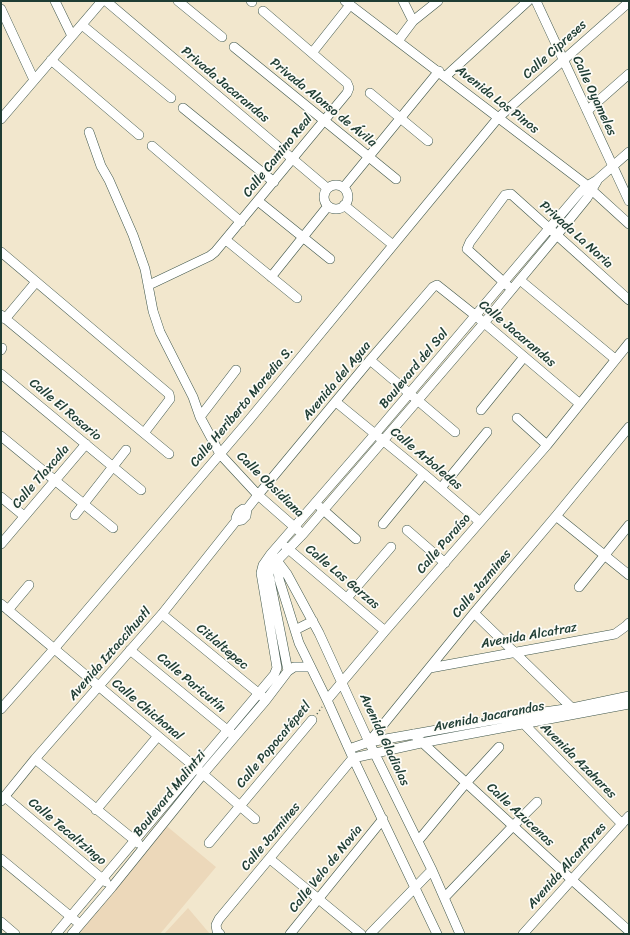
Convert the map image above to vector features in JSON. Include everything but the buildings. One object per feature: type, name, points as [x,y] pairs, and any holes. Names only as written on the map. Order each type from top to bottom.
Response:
[{"type":"street","points":[[55,1],[72,36]]},
{"type":"street","points":[[1,118],[102,1]]},
{"type":"street","name":"Privada Jacarandas","points":[[106,1],[327,188]]},
{"type":"street","points":[[178,1],[222,37]]},
{"type":"street","points":[[403,1],[414,21]]},
{"type":"street","points":[[398,41],[414,21],[438,1]]},
{"type":"street","points":[[344,187],[400,118],[442,74],[528,1]]},
{"type":"street","name":"Calle Oyameles","points":[[536,1],[629,201]]},
{"type":"street","name":"Calle Cipreses","points":[[498,118],[629,2]]},
{"type":"street","points":[[263,11],[312,53],[348,3]]},
{"type":"street","name":"Avenida Los Pinos","points":[[348,3],[590,188],[629,224]]},
{"type":"street","points":[[1,9],[34,80]]},
{"type":"street","points":[[82,25],[171,98]]},
{"type":"street","name":"Privada Alonso de Ávila","points":[[234,47],[396,179]]},
{"type":"street","name":"Calle Camino Real","points":[[148,285],[210,256],[226,240],[347,93],[349,88],[347,83],[312,53]]},
{"type":"street","points":[[51,60],[139,135]]},
{"type":"street","points":[[587,111],[629,74]]},
{"type":"street","points":[[370,93],[428,141]]},
{"type":"street","points":[[183,108],[274,182]]},
{"type":"street","name":"Calle Heriberto Moredia S.","points":[[1,709],[220,454],[498,118]]},
{"type":"street","name":"Calle Obsidiana","points":[[89,132],[100,166],[109,180],[133,235],[145,269],[153,310],[160,332],[193,397],[200,417],[220,454],[258,495],[303,534]]},
{"type":"street","points":[[152,146],[241,222]]},
{"type":"street","points":[[590,188],[629,152]]},
{"type":"street","points":[[335,184],[344,187],[348,199],[344,205],[339,208],[328,206],[324,200],[324,194],[327,188],[335,184]]},
{"type":"street","name":"Boulevard del Sol","points":[[262,697],[277,668],[261,570],[263,565],[270,555],[410,394],[549,228],[590,188]]},
{"type":"street","name":"Boulevard del Sol","points":[[277,562],[384,441],[558,235],[590,188]]},
{"type":"street","name":"Privada La Noria","points":[[503,282],[467,249],[470,242],[505,195],[511,194],[629,300]]},
{"type":"street","points":[[258,201],[330,259]]},
{"type":"street","points":[[344,205],[393,245]]},
{"type":"street","points":[[272,277],[328,206]]},
{"type":"street","points":[[226,240],[297,298]]},
{"type":"street","points":[[1,252],[169,394],[170,399],[144,433]]},
{"type":"street","points":[[520,280],[615,359]]},
{"type":"street","points":[[36,282],[3,317],[169,454]]},
{"type":"street","points":[[503,282],[512,289]]},
{"type":"street","name":"Calle Jacarandas","points":[[437,285],[580,404]]},
{"type":"street","name":"Avenida del Agua","points":[[258,495],[370,360],[433,287],[437,285]]},
{"type":"street","name":"Calle Paraíso","points":[[327,700],[547,445],[629,343]]},
{"type":"street","points":[[481,410],[524,357]]},
{"type":"street","points":[[370,360],[455,432]]},
{"type":"street","points":[[200,417],[236,370]]},
{"type":"street","name":"Calle El Rosario","points":[[1,374],[141,490]]},
{"type":"street","name":"Calle Arboledas","points":[[336,402],[480,522]]},
{"type":"street","points":[[518,418],[547,445]]},
{"type":"street","name":"Calle Jazmines","points":[[370,742],[474,613],[629,427]]},
{"type":"street","points":[[441,488],[487,432]]},
{"type":"street","points":[[1,436],[112,528]]},
{"type":"street","name":"Calle Tlaxcala","points":[[1,544],[86,444]]},
{"type":"street","points":[[75,515],[126,450]]},
{"type":"street","points":[[345,469],[353,476]]},
{"type":"street","points":[[383,524],[424,474]]},
{"type":"street","name":"Avenida Iztaccíhuatl","points":[[3,799],[162,614],[236,521],[242,520],[246,516],[247,509],[258,495]]},
{"type":"street","points":[[1,498],[24,516]]},
{"type":"street","points":[[315,503],[356,539]]},
{"type":"street","points":[[556,516],[629,575]]},
{"type":"street","points":[[579,587],[629,525]]},
{"type":"street","points":[[408,530],[445,562]]},
{"type":"street","points":[[281,543],[277,562],[279,579],[299,643],[437,934]]},
{"type":"street","name":"Calle Las Garzas","points":[[281,543],[385,631]]},
{"type":"street","points":[[347,598],[391,547]]},
{"type":"street","name":"Avenida Gladiolas","points":[[270,555],[287,574],[313,621],[445,897],[460,934]]},
{"type":"street","points":[[277,562],[270,568],[269,575],[288,671],[294,668],[310,667]]},
{"type":"street","points":[[5,607],[29,585]]},
{"type":"street","name":"Calle Chichonal","points":[[5,607],[255,819]]},
{"type":"street","points":[[474,613],[575,711]]},
{"type":"street","name":"Citlaltepec","points":[[162,614],[262,697]]},
{"type":"street","points":[[295,630],[313,621]]},
{"type":"street","name":"Avenida Alcatraz","points":[[430,668],[615,634],[629,623]]},
{"type":"street","name":"Calle Paricutín","points":[[130,650],[231,733]]},
{"type":"street","name":"Boulevard Malintzi","points":[[56,934],[134,841],[199,771],[262,697],[288,671]]},
{"type":"street","name":"Avenida Jacarandas","points":[[354,758],[523,723],[575,711],[629,696]]},
{"type":"street","name":"Avenida Jacarandas","points":[[370,742],[516,716],[575,711],[629,704]]},
{"type":"street","name":"Avenida Azahares","points":[[516,716],[622,824]]},
{"type":"street","name":"Calle Popocatépetl","points":[[210,843],[312,720]]},
{"type":"street","name":"Calle Azucenas","points":[[413,734],[421,743],[626,930]]},
{"type":"street","points":[[96,810],[158,736]]},
{"type":"street","points":[[349,749],[370,742]]},
{"type":"street","points":[[418,841],[466,783],[499,747]]},
{"type":"street","name":"Calle Jazmines","points":[[220,934],[217,931],[216,925],[219,919],[354,758]]},
{"type":"street","points":[[35,760],[144,848]]},
{"type":"street","name":"Boulevard Malintzi","points":[[72,934],[144,848],[199,771]]},
{"type":"street","name":"Calle Tecaltzingo","points":[[3,799],[112,887]]},
{"type":"street","points":[[445,897],[537,802]]},
{"type":"street","name":"Avenida Alcanfores","points":[[523,934],[629,816]]},
{"type":"street","name":"Calle Velo de Novia","points":[[290,934],[383,819]]},
{"type":"street","points":[[1,859],[80,924]]},
{"type":"street","points":[[270,859],[361,934]]},
{"type":"street","points":[[370,934],[432,870]]},
{"type":"street","points":[[1,922],[15,934]]},
{"type":"path","name":"Calle Popocatépetl","points":[[312,720],[327,700]]},
{"type":"shaded area","points":[[163,823],[216,867],[160,934],[71,934]]},
{"type":"shaded area","points":[[188,908],[210,934],[164,934]]}]
